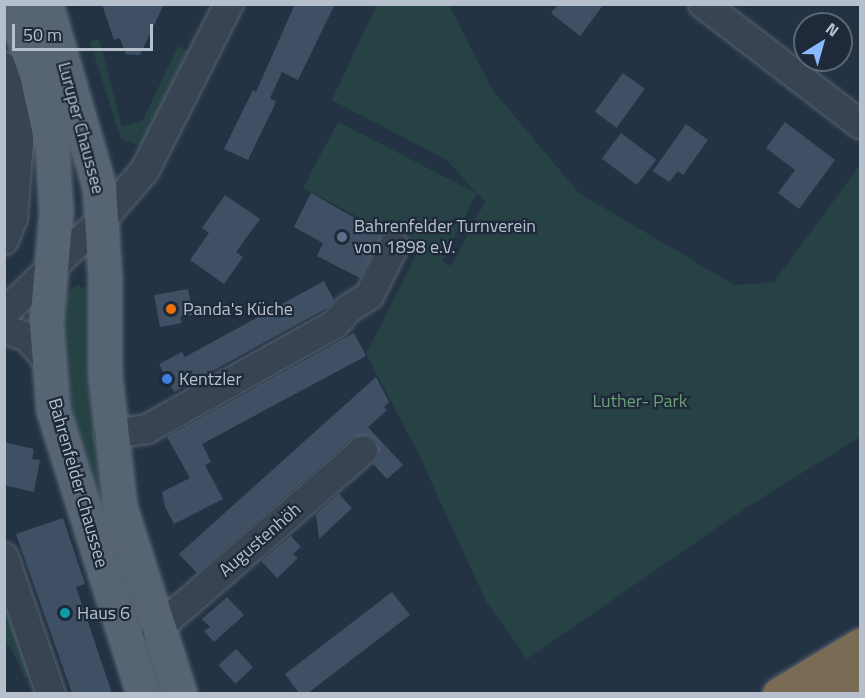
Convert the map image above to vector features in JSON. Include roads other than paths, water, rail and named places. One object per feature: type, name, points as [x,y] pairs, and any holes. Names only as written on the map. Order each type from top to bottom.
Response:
[{"type":"highway","points":[[779,693],[861,645]]},
{"type":"highway","points":[[830,693],[861,675]]},
{"type":"main road","name":"Luruper Chaussee","points":[[11,4],[36,74],[52,147],[56,212],[51,267]]},
{"type":"main road","name":"Luruper Chaussee","points":[[46,4],[94,164],[103,219]]},
{"type":"main road","name":"Bahrenfelder Chaussee","points":[[103,219],[105,375],[109,434],[120,507],[156,630],[180,693]]},
{"type":"main road","name":"Bahrenfelder Chaussee","points":[[51,267],[46,324],[53,410],[75,489],[143,693]]},
{"type":"street","points":[[4,313],[103,219],[154,156],[230,4]]},
{"type":"street","points":[[703,4],[861,124]]},
{"type":"street","points":[[4,67],[19,123],[19,142],[12,221],[4,240]]},
{"type":"street","points":[[109,434],[147,429],[335,324],[348,309],[369,296],[394,246]]},
{"type":"street","points":[[4,329],[27,337],[48,360]]},
{"type":"street","name":"Augustenhöh","points":[[156,630],[363,451]]},
{"type":"street","points":[[4,557],[51,693]]},
{"type":"place","name":"Bahrenfelder Turnverein von 1898 e.V.","points":[[342,237]]},
{"type":"place","name":"Panda's Küche","points":[[171,309]]},
{"type":"place","name":"Kentzler","points":[[167,379]]},
{"type":"place","name":"Haus 6","points":[[65,613]]},
{"type":"park label","name":"Luther- Park","points":[[640,401]]}]
